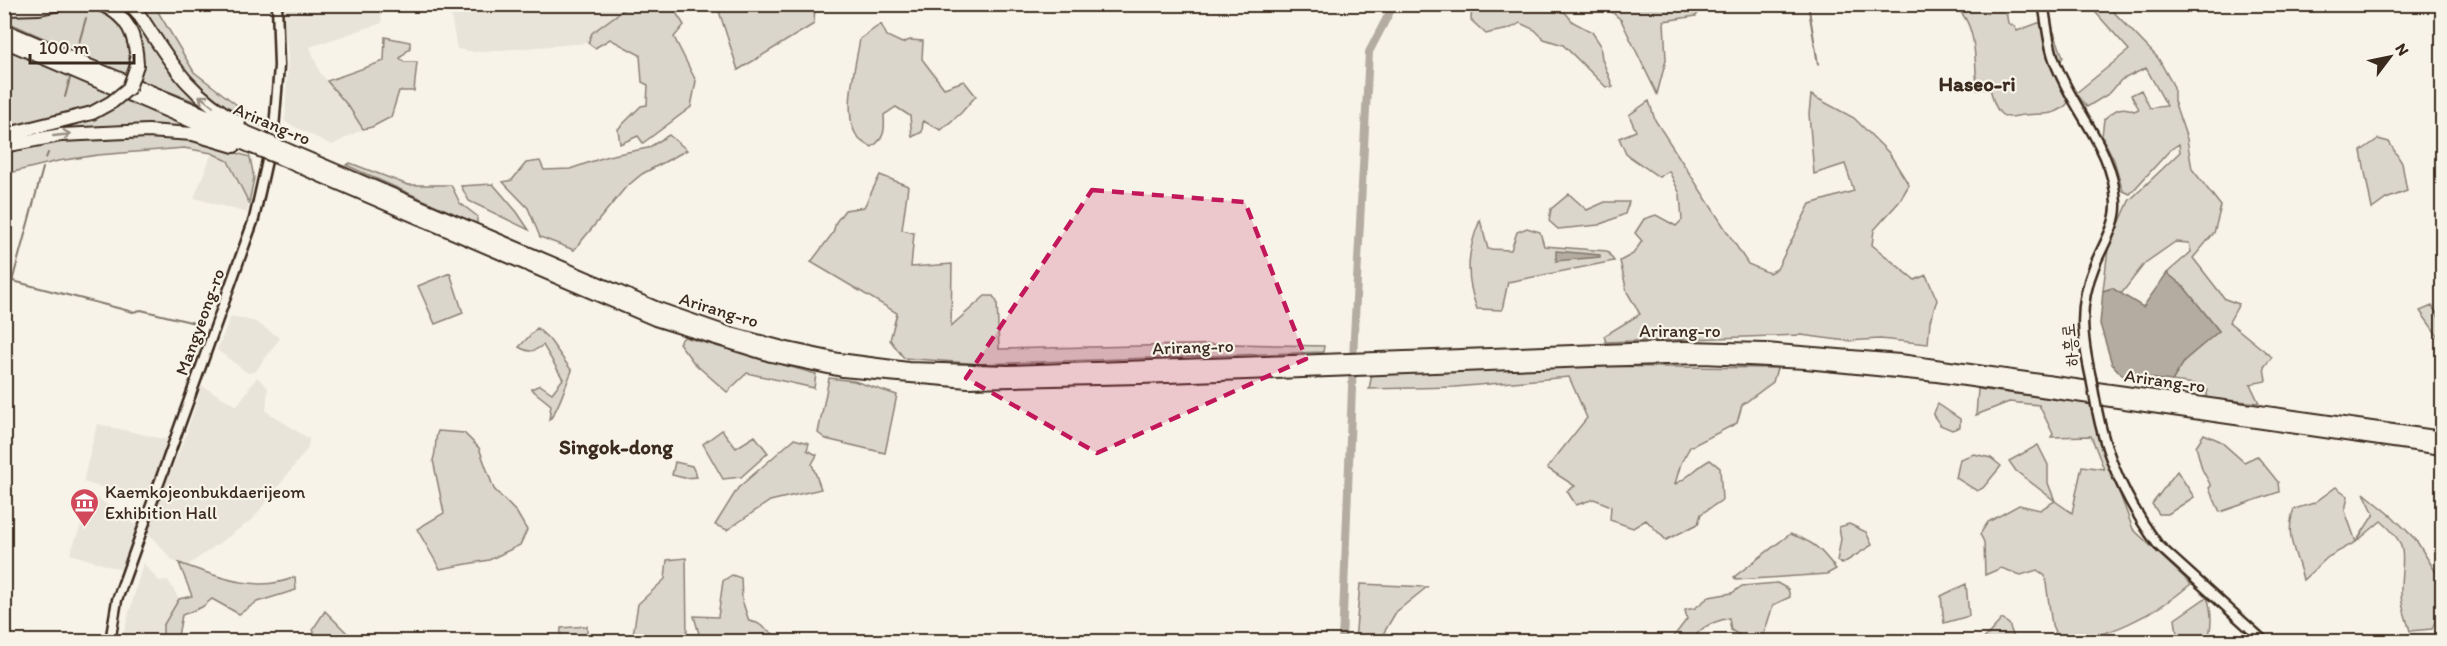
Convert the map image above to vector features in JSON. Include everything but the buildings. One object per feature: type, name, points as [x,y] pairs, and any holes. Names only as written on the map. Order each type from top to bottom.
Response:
[{"type":"highway","points":[[4,9],[39,9],[60,4]]},
{"type":"highway","points":[[4,135],[92,113],[112,102],[129,88],[136,65],[135,42],[124,20],[113,9],[100,4]]},
{"type":"highway","points":[[4,146],[61,135],[148,131],[193,134],[245,150],[252,141],[250,128],[202,99],[166,56],[138,13],[129,4]]},
{"type":"highway","name":"Arirang-ro","points":[[4,30],[252,141]]},
{"type":"highway","name":"Arirang-ro","points":[[4,41],[658,309],[750,339],[839,360],[908,369],[1008,372],[1690,358],[1806,362],[1937,375],[2442,448]]},
{"type":"highway","name":"Arirang-ro","points":[[1383,363],[1686,348],[1833,354],[1900,361],[2442,438]]},
{"type":"street","name":"Mangyeong-ro","points":[[110,642],[117,600],[254,219],[274,129],[279,66],[277,4]]},
{"type":"street","name":"하흥로","points":[[2043,4],[2054,61],[2110,166],[2116,201],[2116,217],[2085,294],[2083,340],[2103,439],[2122,490],[2158,545],[2265,642]]},
{"type":"highlighted area","points":[[1092,190],[1245,202],[1306,359],[1097,453],[966,378]]},
{"type":"shaded area","points":[[94,5],[123,5],[129,9],[175,78],[199,103],[139,80],[142,49],[134,26],[121,16]]},
{"type":"shaded area","points":[[136,5],[154,5],[194,72],[237,105],[266,123],[265,128],[233,112],[198,88]]},
{"type":"shaded area","points":[[282,5],[395,5],[380,8],[382,23],[310,47],[320,73],[349,107],[363,129],[332,145],[285,122],[288,55]]},
{"type":"shaded area","points":[[449,5],[630,5],[592,33],[588,43],[475,52],[457,49]]},
{"type":"shaded area","points":[[630,5],[671,5],[684,25],[674,37],[696,81],[691,107],[643,143],[638,136],[620,144],[618,129],[641,106],[647,105],[648,85],[642,82],[640,55],[610,39],[595,48],[588,43],[592,33]]},
{"type":"shaded area","points":[[717,5],[815,5],[814,24],[738,70]]},
{"type":"shaded area","points":[[1472,5],[1559,5],[1573,22],[1592,32],[1600,44],[1602,59],[1613,87],[1606,87],[1563,45],[1544,39],[1535,30],[1520,23],[1507,30],[1486,34],[1471,20]]},
{"type":"shaded area","points":[[1604,5],[1704,5],[1696,16],[1664,21],[1666,60],[1657,94],[1621,20]]},
{"type":"shaded area","points":[[1951,5],[2005,5],[2008,23],[2017,31],[2038,23],[2051,24],[2063,57],[2054,73],[2068,103],[2048,114],[2010,117],[2001,114],[1995,105],[1990,88],[1977,90],[1971,31],[1960,11]]},
{"type":"shaded area","points":[[2089,5],[2107,5],[2158,58],[2174,87],[2174,101],[2187,139],[2192,169],[2221,206],[2214,233],[2193,258],[2225,299],[2239,304],[2229,322],[2272,357],[2264,367],[2266,381],[2250,384],[2259,403],[2206,398],[2208,390],[2195,384],[2172,381],[2186,359],[2219,331],[2184,287],[2167,273],[2191,252],[2189,243],[2175,242],[2145,263],[2121,294],[2112,288],[2103,291],[2108,249],[2129,201],[2180,152],[2179,144],[2170,150],[2130,194],[2123,191],[2114,160],[2102,136],[2104,119],[2121,108],[2134,111],[2139,109],[2131,95],[2141,90],[2150,108],[2167,106],[2146,68],[2121,80],[2110,93],[2087,107],[2076,93],[2129,50]]},
{"type":"shaded area","points":[[83,8],[105,11],[124,29],[132,50],[127,75],[5,21],[5,11],[28,14]]},
{"type":"shaded area","points":[[881,24],[887,36],[902,43],[910,40],[923,41],[922,59],[944,88],[964,81],[976,96],[941,130],[923,121],[922,132],[912,137],[910,116],[896,107],[884,115],[883,133],[880,140],[872,147],[860,140],[854,131],[850,106],[851,91],[860,39]]},
{"type":"shaded area","points":[[385,37],[410,42],[410,48],[400,58],[404,62],[417,62],[414,91],[399,91],[391,117],[363,129],[349,107],[327,81],[384,61]]},
{"type":"shaded area","points":[[4,46],[112,93],[95,105],[5,132]]},
{"type":"shaded area","points":[[1811,95],[1854,118],[1889,153],[1909,185],[1899,202],[1874,230],[1872,245],[1915,280],[1926,275],[1937,300],[1930,321],[1928,344],[1880,339],[1847,341],[1801,335],[1606,342],[1604,336],[1640,314],[1627,292],[1620,261],[1633,254],[1642,241],[1635,233],[1644,219],[1656,215],[1676,226],[1682,220],[1680,194],[1669,171],[1659,177],[1626,154],[1619,138],[1636,131],[1629,115],[1649,101],[1655,120],[1748,264],[1769,273],[1777,269],[1810,204],[1854,191],[1845,164],[1814,174],[1809,114]]},
{"type":"shaded area","points":[[127,99],[198,129],[132,125],[37,135],[14,133],[102,115]]},
{"type":"shaded area","points":[[669,135],[687,150],[642,174],[625,188],[574,250],[540,237],[528,208],[503,182],[512,180],[526,163],[540,161],[544,170],[570,169],[608,156],[648,148]]},
{"type":"shaded area","points":[[95,138],[187,138],[250,157],[254,178],[249,203],[228,161],[212,153],[184,148],[98,155],[58,161],[5,174],[5,151],[27,146]]},
{"type":"shaded area","points":[[2378,139],[2389,142],[2402,163],[2407,191],[2386,199],[2372,209],[2361,151]]},
{"type":"shaded area","points":[[212,153],[228,161],[249,203],[247,213],[194,198]]},
{"type":"shaded area","points":[[350,163],[408,185],[451,185],[460,203],[477,216],[477,224],[346,165]]},
{"type":"shaded area","points":[[880,175],[908,186],[902,230],[914,233],[911,267],[952,264],[951,326],[985,296],[993,296],[997,302],[999,349],[1233,344],[1324,346],[1323,352],[981,364],[904,358],[890,340],[897,313],[811,262],[833,233],[836,222],[845,210],[864,207]]},
{"type":"shaded area","points":[[493,184],[529,230],[469,201],[461,186]]},
{"type":"shaded area","points":[[1569,194],[1587,210],[1605,202],[1629,202],[1625,214],[1599,225],[1558,229],[1549,221],[1551,209]]},
{"type":"shaded area","points":[[1480,220],[1488,249],[1511,250],[1517,232],[1527,228],[1540,232],[1544,246],[1607,251],[1614,261],[1508,282],[1502,310],[1477,309],[1469,275],[1469,264],[1472,242]]},
{"type":"shaded area","points":[[1556,251],[1600,255],[1600,257],[1556,261]]},
{"type":"shaded area","points":[[450,273],[463,313],[435,324],[418,286]]},
{"type":"shaded area","points":[[2167,273],[2184,287],[2219,331],[2186,359],[2172,381],[2122,375],[2112,364],[2100,324],[2103,291],[2112,288],[2143,307]]},
{"type":"shaded area","points":[[2432,306],[2442,322],[2442,342],[2420,311]]},
{"type":"shaded area","points":[[231,316],[256,322],[280,338],[255,372],[248,373],[217,350]]},
{"type":"shaded area","points":[[537,328],[549,339],[572,371],[559,404],[549,420],[551,405],[531,389],[540,385],[552,393],[563,379],[543,345],[531,351],[519,347]]},
{"type":"shaded area","points":[[684,337],[816,374],[814,388],[747,373],[727,392],[694,363],[679,343]]},
{"type":"shaded area","points":[[1569,366],[1777,368],[1773,382],[1742,405],[1737,423],[1690,447],[1681,463],[1675,484],[1710,460],[1720,468],[1722,500],[1701,514],[1698,524],[1666,540],[1646,520],[1633,528],[1610,520],[1611,506],[1594,499],[1576,505],[1567,491],[1575,486],[1547,468],[1587,418],[1569,377],[1455,387],[1369,389],[1372,374]]},
{"type":"shaded area","points":[[257,377],[268,388],[266,411],[309,439],[308,448],[253,519],[187,566],[173,561],[147,532],[184,440],[202,386],[237,406]]},
{"type":"shaded area","points":[[829,378],[854,381],[897,395],[885,453],[826,439],[818,433]]},
{"type":"shaded area","points":[[1978,389],[2091,404],[2099,439],[2133,529],[2191,584],[2146,615],[2112,631],[2076,640],[2059,641],[2052,625],[2045,576],[2037,570],[2021,575],[2001,568],[1985,575],[1984,542],[1980,534],[1988,522],[2019,505],[2040,510],[2055,501],[2072,513],[2082,466],[2104,469],[2091,436],[2051,437],[2053,434],[2039,405],[2009,402],[1976,415]]},
{"type":"shaded area","points":[[1938,404],[1960,419],[1960,427],[1952,430],[1940,425],[1933,415]]},
{"type":"shaded area","points":[[97,424],[168,440],[147,500],[83,482]]},
{"type":"shaded area","points":[[722,430],[736,448],[755,436],[768,453],[741,477],[723,479],[703,444]]},
{"type":"shaded area","points":[[438,431],[464,433],[479,448],[494,489],[517,513],[527,530],[520,545],[489,560],[440,569],[417,529],[444,513],[433,460]]},
{"type":"shaded area","points":[[2204,434],[2220,441],[2244,462],[2257,456],[2278,482],[2279,492],[2220,512],[2202,469],[2196,446]]},
{"type":"shaded area","points":[[794,439],[809,443],[807,450],[817,455],[812,464],[821,489],[770,501],[727,530],[715,525],[738,488]]},
{"type":"shaded area","points":[[2038,445],[2048,465],[2048,483],[2055,501],[2016,471],[2009,461]]},
{"type":"shaded area","points":[[1974,454],[1991,458],[2001,466],[1983,488],[1977,491],[1956,478],[1960,459]]},
{"type":"shaded area","points":[[675,462],[692,466],[697,477],[684,478],[672,475]]},
{"type":"shaded area","points":[[2177,471],[2194,497],[2168,514],[2159,514],[2152,504]]},
{"type":"shaded area","points":[[2336,487],[2348,496],[2345,511],[2356,542],[2328,557],[2303,580],[2292,545],[2290,529],[2294,509],[2314,503]]},
{"type":"shaded area","points":[[2364,493],[2416,540],[2442,582],[2442,605],[2432,629],[2410,631],[2401,599],[2403,554],[2391,530],[2381,521],[2356,542],[2374,514]]},
{"type":"shaded area","points":[[96,497],[139,527],[122,570],[70,554],[87,509]]},
{"type":"shaded area","points":[[1849,524],[1866,532],[1872,545],[1842,564],[1837,561],[1841,539],[1839,527]]},
{"type":"shaded area","points":[[1790,534],[1816,547],[1836,569],[1827,574],[1736,580],[1734,577]]},
{"type":"shaded area","points":[[686,558],[687,641],[632,641],[638,604],[665,579],[667,560]]},
{"type":"shaded area","points":[[143,563],[159,581],[168,580],[179,599],[163,626],[163,641],[121,642]]},
{"type":"shaded area","points":[[179,563],[222,578],[251,583],[281,582],[295,577],[296,590],[257,602],[239,614],[212,599],[202,607],[182,615],[177,641],[163,641],[163,626],[179,599],[192,596]]},
{"type":"shaded area","points":[[732,575],[741,578],[742,600],[749,621],[757,623],[781,639],[779,641],[701,641],[694,616],[718,617],[723,581]]},
{"type":"shaded area","points":[[1777,583],[1788,589],[1790,597],[1773,605],[1762,640],[1748,641],[1731,630],[1729,618],[1703,628],[1694,641],[1671,640],[1687,619],[1685,610],[1695,608],[1709,597],[1732,593],[1742,586]]},
{"type":"shaded area","points":[[1360,584],[1427,587],[1396,612],[1379,641],[1355,641]]},
{"type":"shaded area","points":[[1966,584],[1969,616],[1944,623],[1941,596]]},
{"type":"shaded area","points":[[2207,597],[2211,619],[2206,641],[2178,641],[2175,619]]},
{"type":"shaded area","points":[[325,611],[355,641],[317,641],[313,629]]},
{"type":"shaded area","points":[[2002,619],[2009,624],[2015,641],[1982,641]]},
{"type":"shaded area","points":[[587,626],[587,641],[560,641],[561,628]]},
{"type":"waterway","points":[[1342,642],[1354,337],[1369,52],[1394,4]]},
{"type":"waterway","points":[[1808,4],[1818,64]]},
{"type":"waterway","points":[[77,50],[86,18]]},
{"type":"waterway","points":[[65,97],[70,78]]},
{"type":"waterway","points":[[46,158],[48,153]]},
{"type":"waterway","points":[[4,311],[43,168]]},
{"type":"waterway","points":[[13,281],[133,312],[141,310],[203,325]]},
{"type":"place","name":"Kaemkojeonbukdaerijeom Exhibition Hall","points":[[84,528]]},
{"type":"district","name":"Haseo-ri","points":[[1977,84]]},
{"type":"district","name":"Singok-dong","points":[[616,447]]}]
